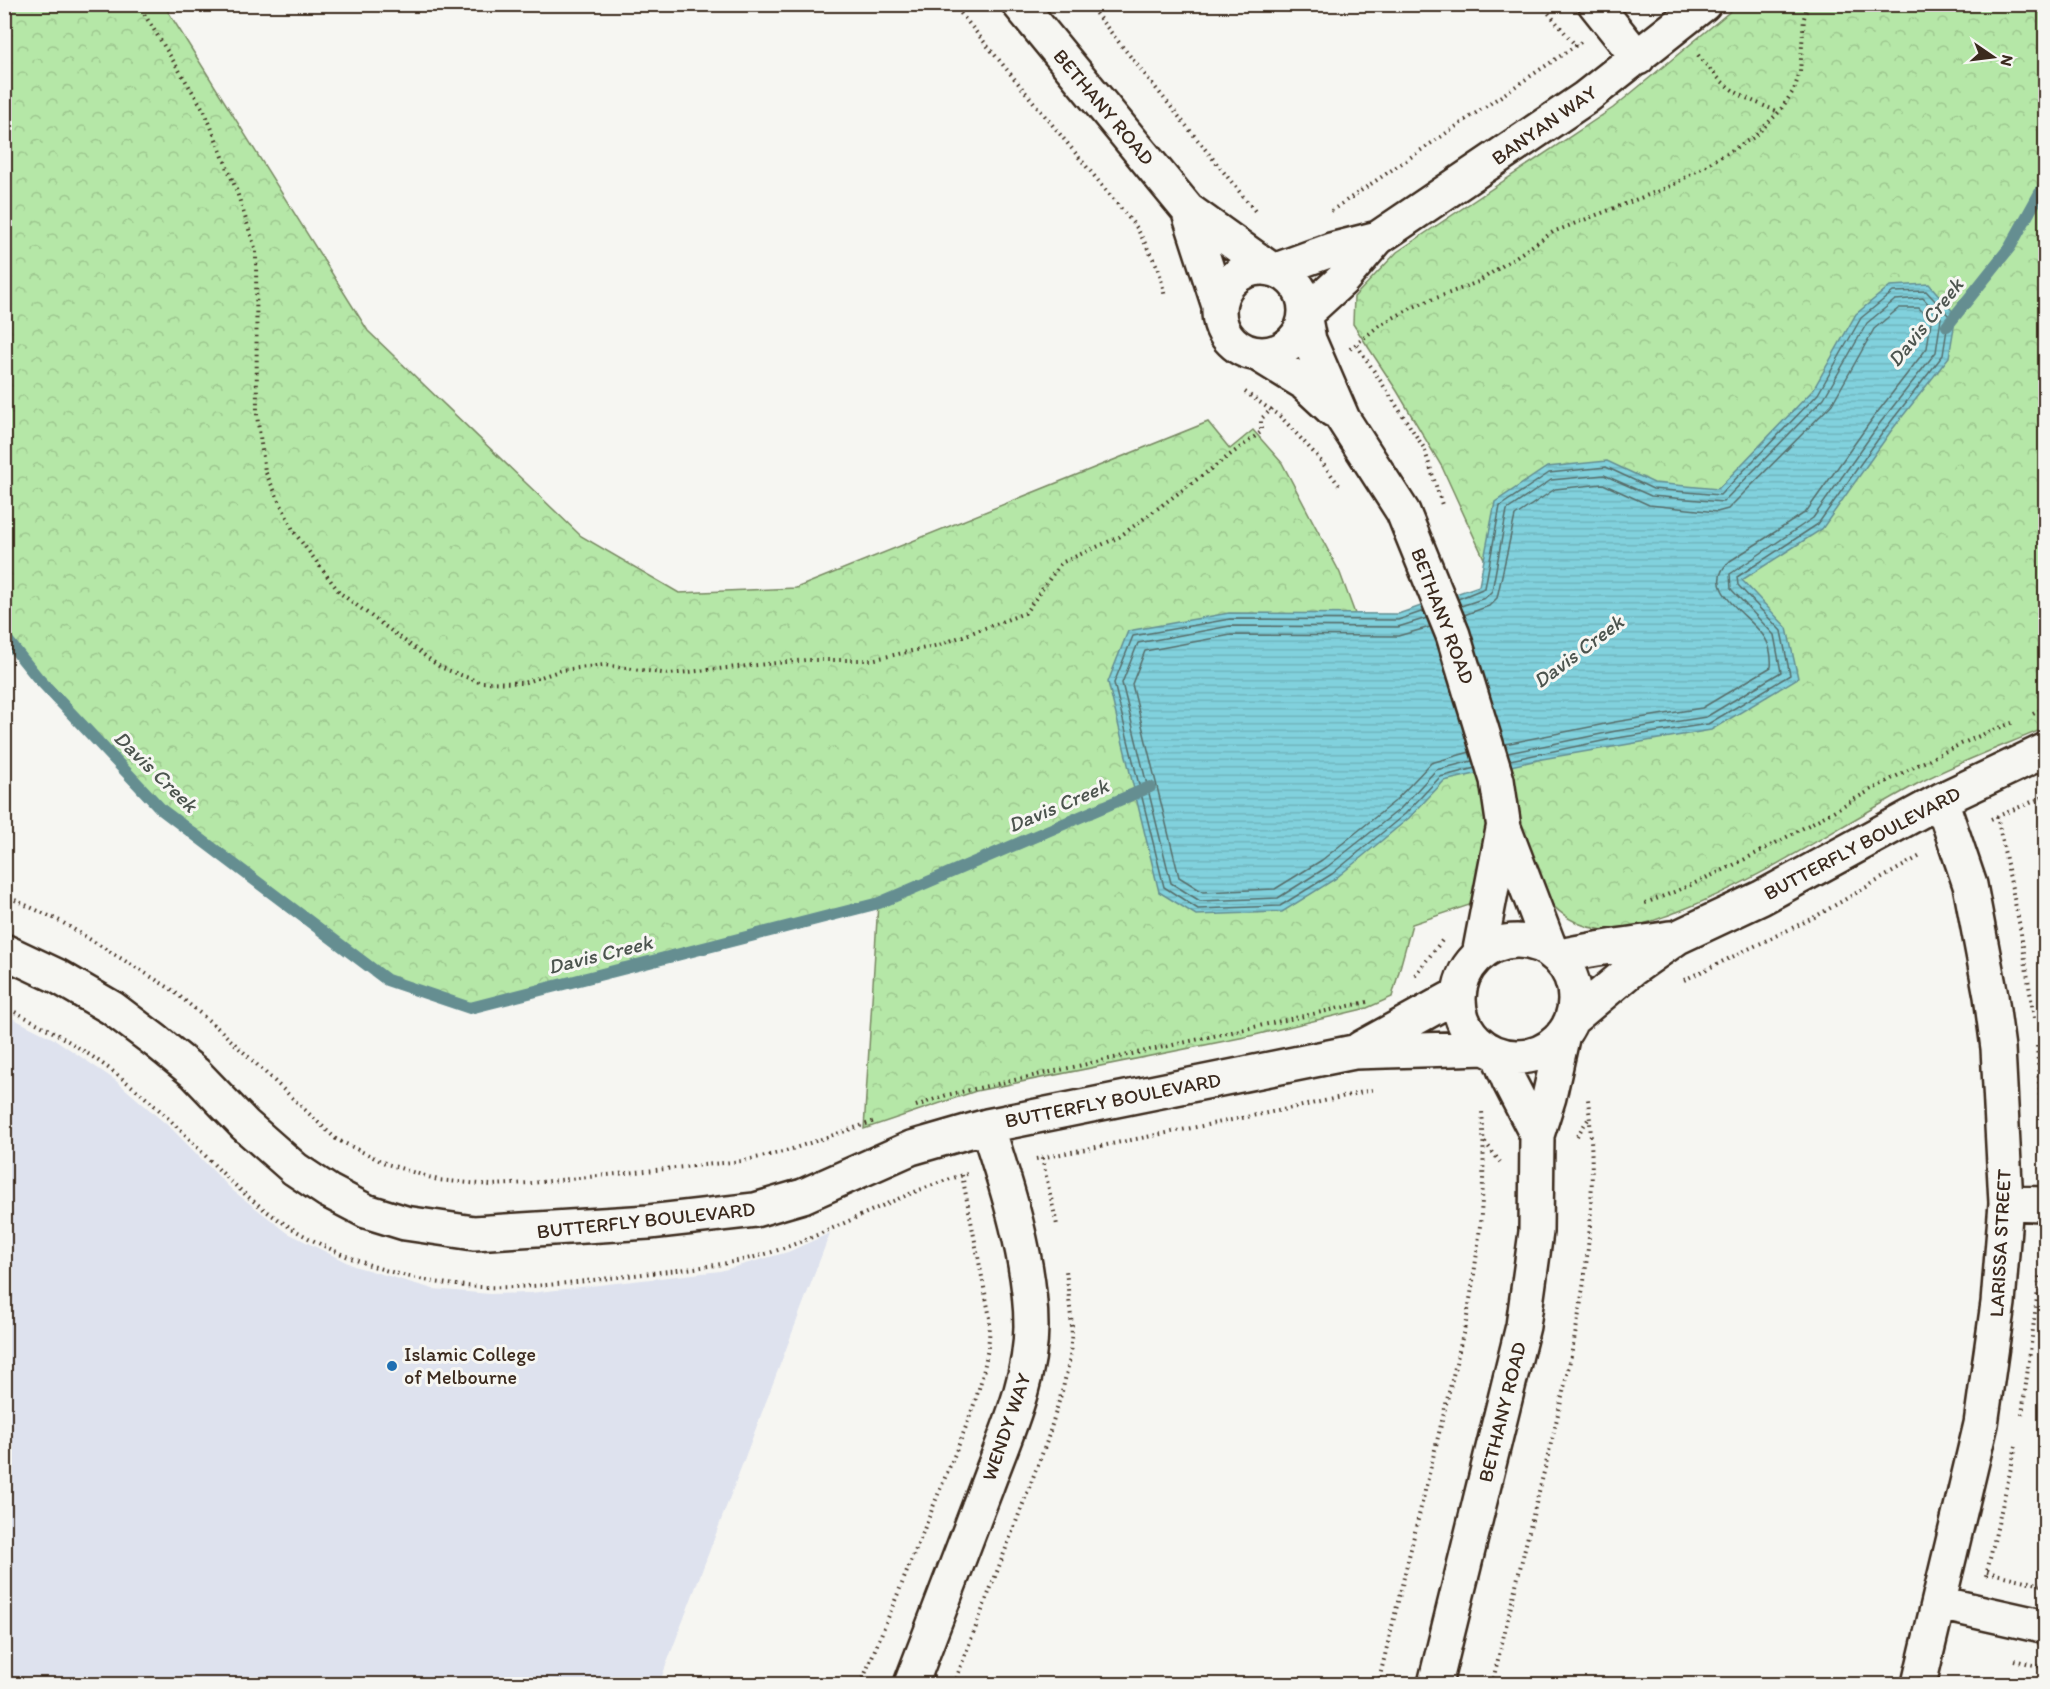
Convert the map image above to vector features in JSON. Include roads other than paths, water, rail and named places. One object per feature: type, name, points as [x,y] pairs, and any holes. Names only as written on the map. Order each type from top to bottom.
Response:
[{"type":"street","name":"BETHANY ROAD","points":[[1019,4],[1188,210],[1273,269]]},
{"type":"street","name":"BANYAN WAY","points":[[1306,316],[1342,280],[1378,238],[1540,129],[1638,58],[1704,4]]},
{"type":"street","points":[[1602,13],[1638,58]]},
{"type":"street","name":"BETHANY ROAD","points":[[1188,210],[1219,306]]},
{"type":"street","name":"BANYAN WAY","points":[[1273,269],[1378,238]]},
{"type":"street","points":[[1273,269],[1289,277],[1299,287],[1306,316],[1294,342],[1278,352],[1259,355],[1234,345],[1225,334],[1219,306],[1230,281],[1242,273],[1273,269]]},
{"type":"street","name":"BETHANY ROAD","points":[[1306,316],[1312,375],[1403,512],[1453,634],[1497,780],[1504,828],[1554,954],[1567,970],[1574,986],[1575,1003],[1537,1135],[1536,1232],[1523,1326],[1435,1684]]},
{"type":"street","name":"BETHANY ROAD","points":[[1259,355],[1312,375]]},
{"type":"street","name":"BUTTERFLY BOULEVARD","points":[[1567,1027],[1631,970],[1678,937],[1761,898],[1941,800],[2046,750]]},
{"type":"street","name":"LARISSA STREET","points":[[1919,1684],[1971,1471],[1989,1374],[1998,1303],[2006,1203],[1998,1048],[1991,996],[1970,885],[1941,800]]},
{"type":"street","name":"BETHANY ROAD","points":[[1504,828],[1479,955],[1469,966],[1460,994],[1462,1019],[1472,1035],[1492,1051],[1537,1135]]},
{"type":"street","name":"BUTTERFLY BOULEVARD","points":[[1554,954],[1598,947],[1635,945],[1678,937]]},
{"type":"street","points":[[1479,955],[1495,944],[1515,940],[1534,943],[1554,954]]},
{"type":"street","name":"BUTTERFLY BOULEVARD","points":[[4,951],[57,976],[112,1008],[158,1042],[195,1073],[253,1132],[295,1169],[328,1191],[366,1211],[434,1229],[474,1233],[529,1232],[755,1210],[804,1196],[911,1148],[987,1126],[1354,1052],[1492,1051]]},
{"type":"street","name":"BUTTERFLY BOULEVARD","points":[[1354,1052],[1460,994]]},
{"type":"street","points":[[1492,1051],[1516,1057],[1534,1054],[1550,1046],[1567,1027]]},
{"type":"street","name":"WENDY WAY","points":[[911,1684],[1005,1437],[1028,1364],[1031,1327],[1029,1293],[1000,1165],[987,1126]]},
{"type":"street","points":[[2006,1203],[2046,1204]]},
{"type":"street","points":[[1939,1603],[2046,1627]]},
{"type":"water","points":[[1929,284],[1956,315],[1949,357],[1891,431],[1822,529],[1742,580],[1787,628],[1798,678],[1711,730],[1542,759],[1444,781],[1409,818],[1335,879],[1282,912],[1196,915],[1159,892],[1108,682],[1128,631],[1229,613],[1398,614],[1479,586],[1495,502],[1547,467],[1607,461],[1654,483],[1718,489],[1813,390],[1856,314],[1890,286]]},
{"type":"waterway","name":"Davis Creek","points":[[1947,326],[2010,247],[2046,182]]},
{"type":"waterway","name":"Davis Creek","points":[[4,636],[37,677],[162,810],[387,980],[470,1008],[879,903],[1150,787]]},
{"type":"place","name":"Islamic College of Melbourne","points":[[392,1366]]}]
